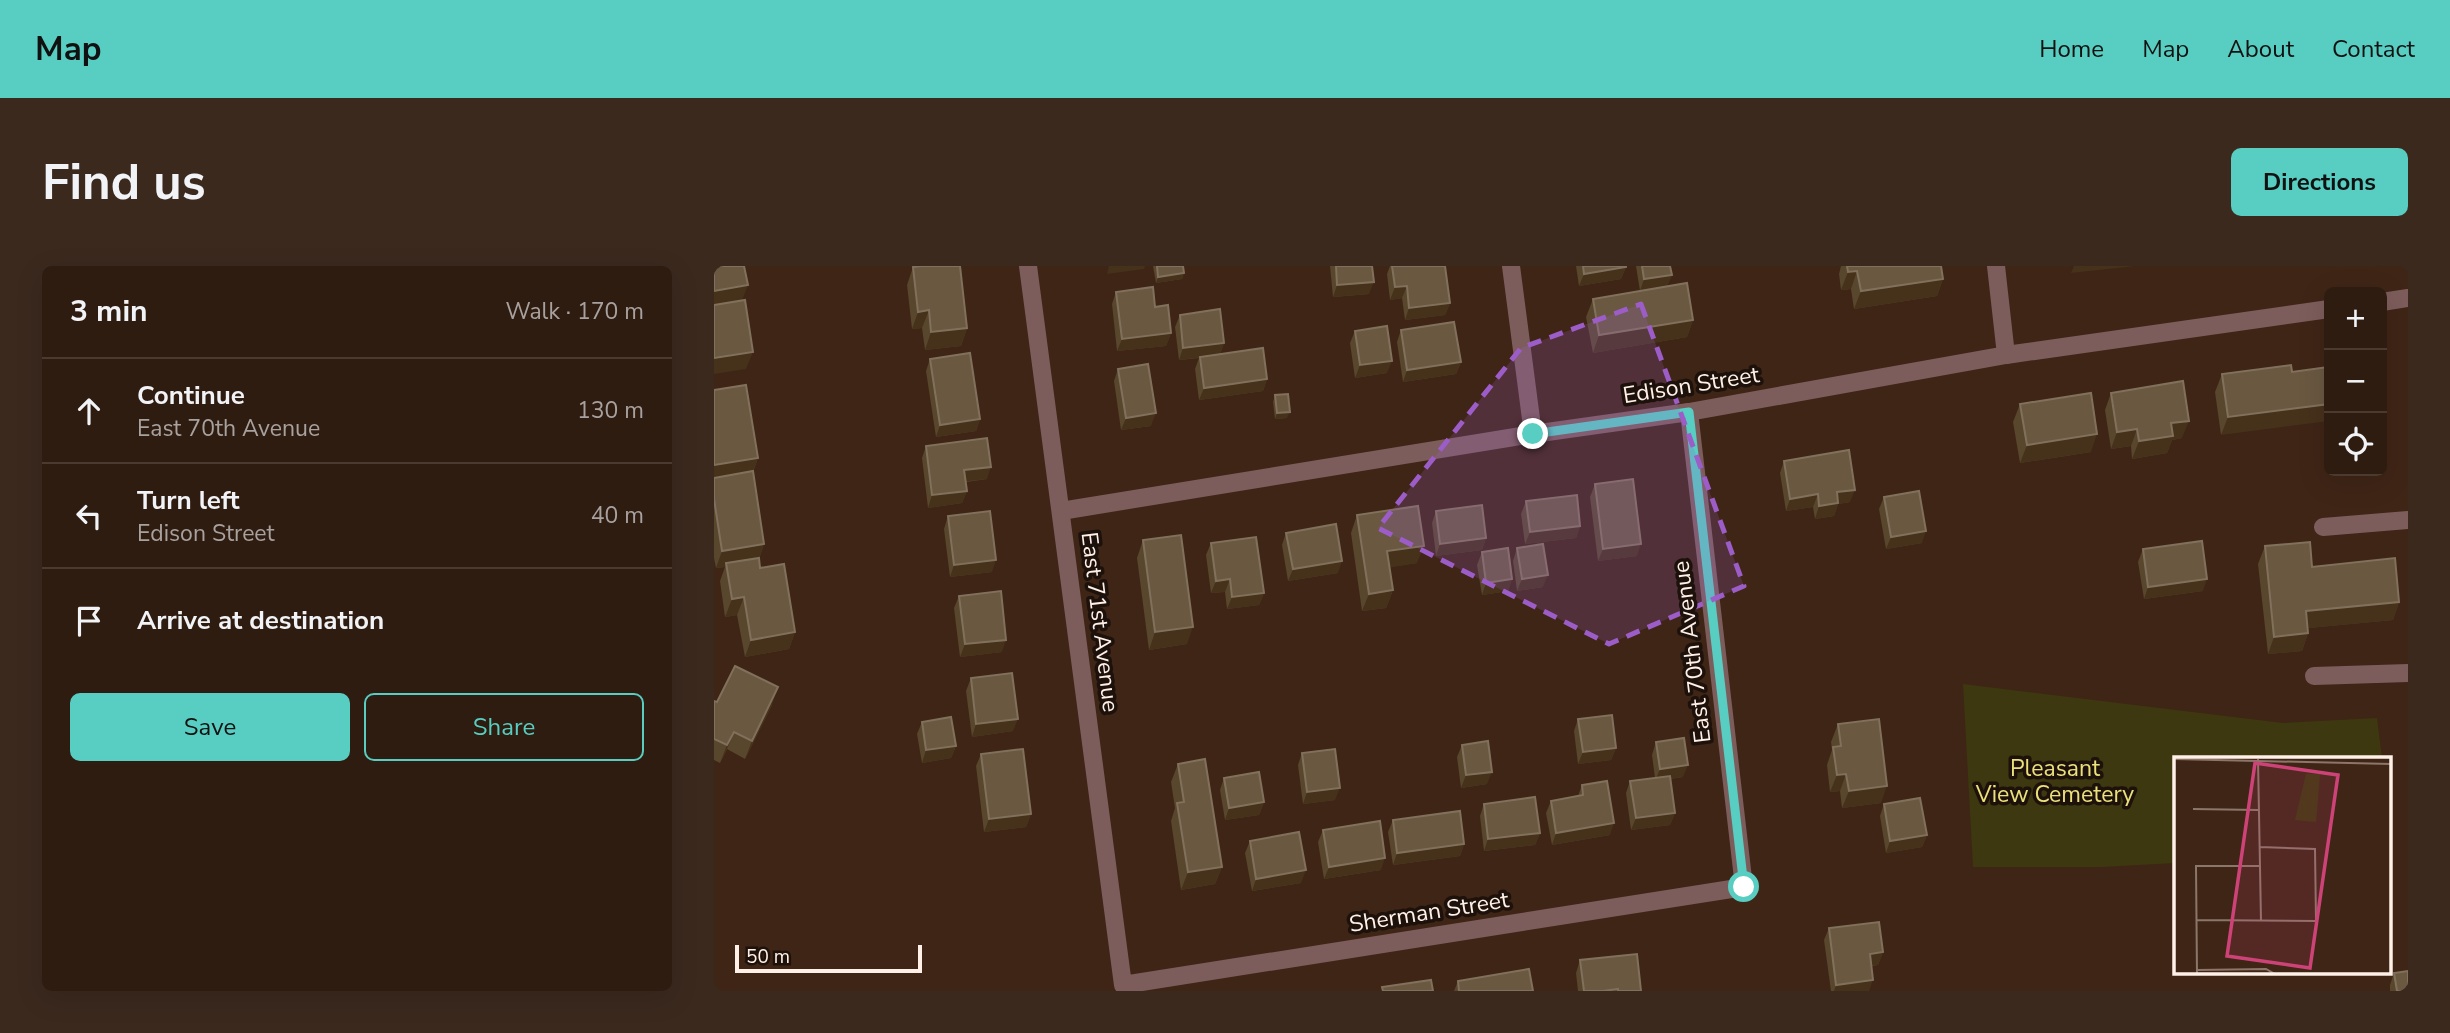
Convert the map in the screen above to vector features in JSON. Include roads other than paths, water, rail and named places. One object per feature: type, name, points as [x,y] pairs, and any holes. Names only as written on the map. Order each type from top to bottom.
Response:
[{"type":"street","name":"East 71st Avenue","points":[[1028,266],[1123,985]]},
{"type":"street","points":[[1511,266],[1533,434]]},
{"type":"street","points":[[1996,266],[2006,355]]},
{"type":"street","points":[[2387,301],[2408,298]]},
{"type":"street","name":"Edison Street","points":[[1061,511],[1533,434],[1689,412],[2006,355],[2324,310]]},
{"type":"street","name":"East 70th Avenue","points":[[1689,412],[1744,887]]},
{"type":"street","points":[[2323,527],[2408,520]]},
{"type":"street","points":[[2314,677],[2408,673]]},
{"type":"street","name":"Sherman Street","points":[[1123,985],[1744,887]]},
{"type":"park label","name":"Pleasant View Cemetery","points":[[2055,781]]}]
